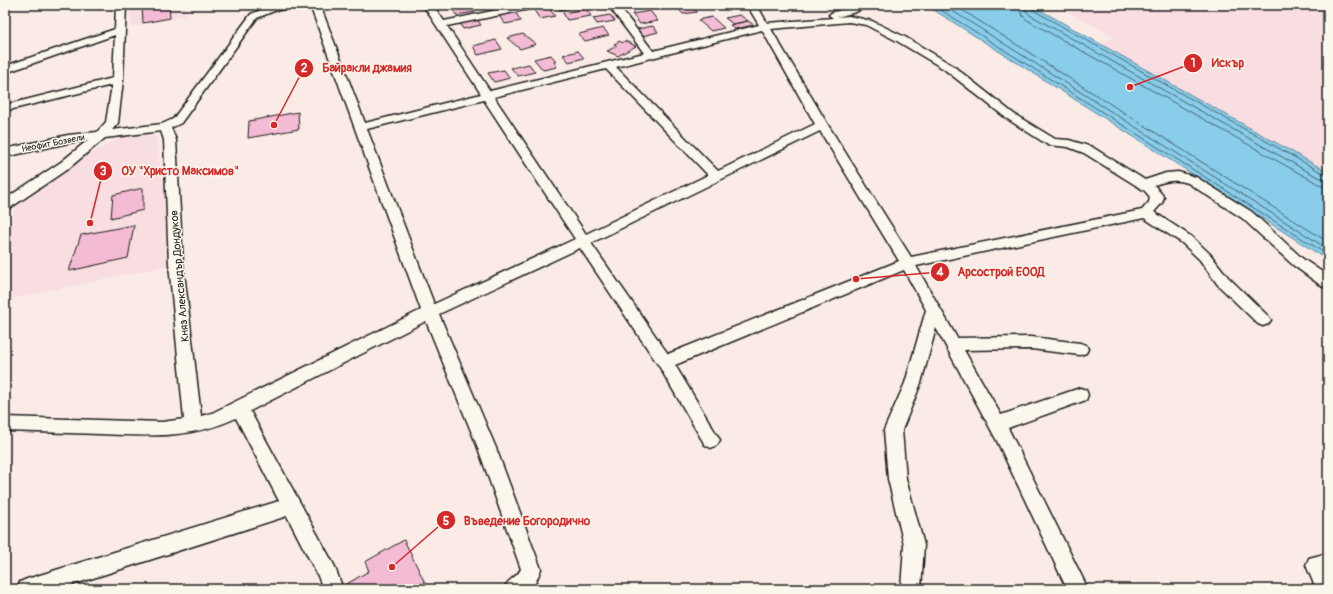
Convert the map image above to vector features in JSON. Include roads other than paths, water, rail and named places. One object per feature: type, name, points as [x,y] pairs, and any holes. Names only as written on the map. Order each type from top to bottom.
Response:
[{"type":"street","points":[[5,205],[65,165],[101,135],[112,123],[118,80],[121,5]]},
{"type":"street","points":[[165,128],[177,121],[254,16],[271,9],[291,5]]},
{"type":"street","points":[[314,5],[430,312],[486,448],[531,569],[526,583],[514,589]]},
{"type":"street","points":[[428,5],[486,96],[666,362],[711,440]]},
{"type":"street","points":[[440,25],[534,5]]},
{"type":"street","points":[[613,5],[651,55]]},
{"type":"street","points":[[752,5],[766,26],[822,125],[907,263],[996,424],[1078,589]]},
{"type":"street","points":[[810,21],[853,10],[864,5]]},
{"type":"street","points":[[361,127],[766,26],[810,21],[849,19],[869,23],[901,39],[948,67],[1010,116],[1052,142],[1069,144],[1088,150],[1145,184],[1157,197],[1146,213],[907,263],[666,362]]},
{"type":"street","points":[[5,70],[121,30]]},
{"type":"street","points":[[609,66],[716,176]]},
{"type":"street","points":[[5,108],[118,80]]},
{"type":"street","points":[[5,424],[162,429],[193,425],[215,420],[240,409],[430,312],[583,241],[822,125]]},
{"type":"street","name":"Неофит Бозвели","points":[[5,153],[68,139],[165,128]]},
{"type":"street","name":"Княз Александър Дондуков","points":[[165,128],[170,140],[176,264],[193,425]]},
{"type":"street","points":[[1145,184],[1166,177],[1178,176],[1192,180],[1247,215],[1298,262],[1328,283]]},
{"type":"street","points":[[1146,213],[1187,240],[1205,257],[1223,281],[1263,320]]},
{"type":"street","points":[[911,589],[914,545],[897,479],[893,430],[913,382],[933,311]]},
{"type":"street","points":[[952,344],[1031,343],[1080,349]]},
{"type":"street","points":[[996,424],[1080,395]]},
{"type":"street","points":[[240,409],[327,572],[332,589]]},
{"type":"street","points":[[27,589],[291,506]]},
{"type":"street","points":[[1326,589],[1316,565],[1328,563]]},
{"type":"water","points":[[926,5],[1031,5],[1328,172],[1328,260]]},
{"type":"place","name":"Искър","points":[[1130,87]]},
{"type":"place","name":"Байракли джамия","points":[[274,125]]},
{"type":"place","name":"ОУ \"Христо Максимов\"","points":[[90,223]]},
{"type":"place","name":"Арсострой ЕООД","points":[[856,279]]},
{"type":"place","name":"Въведение Богородично","points":[[392,567]]}]
